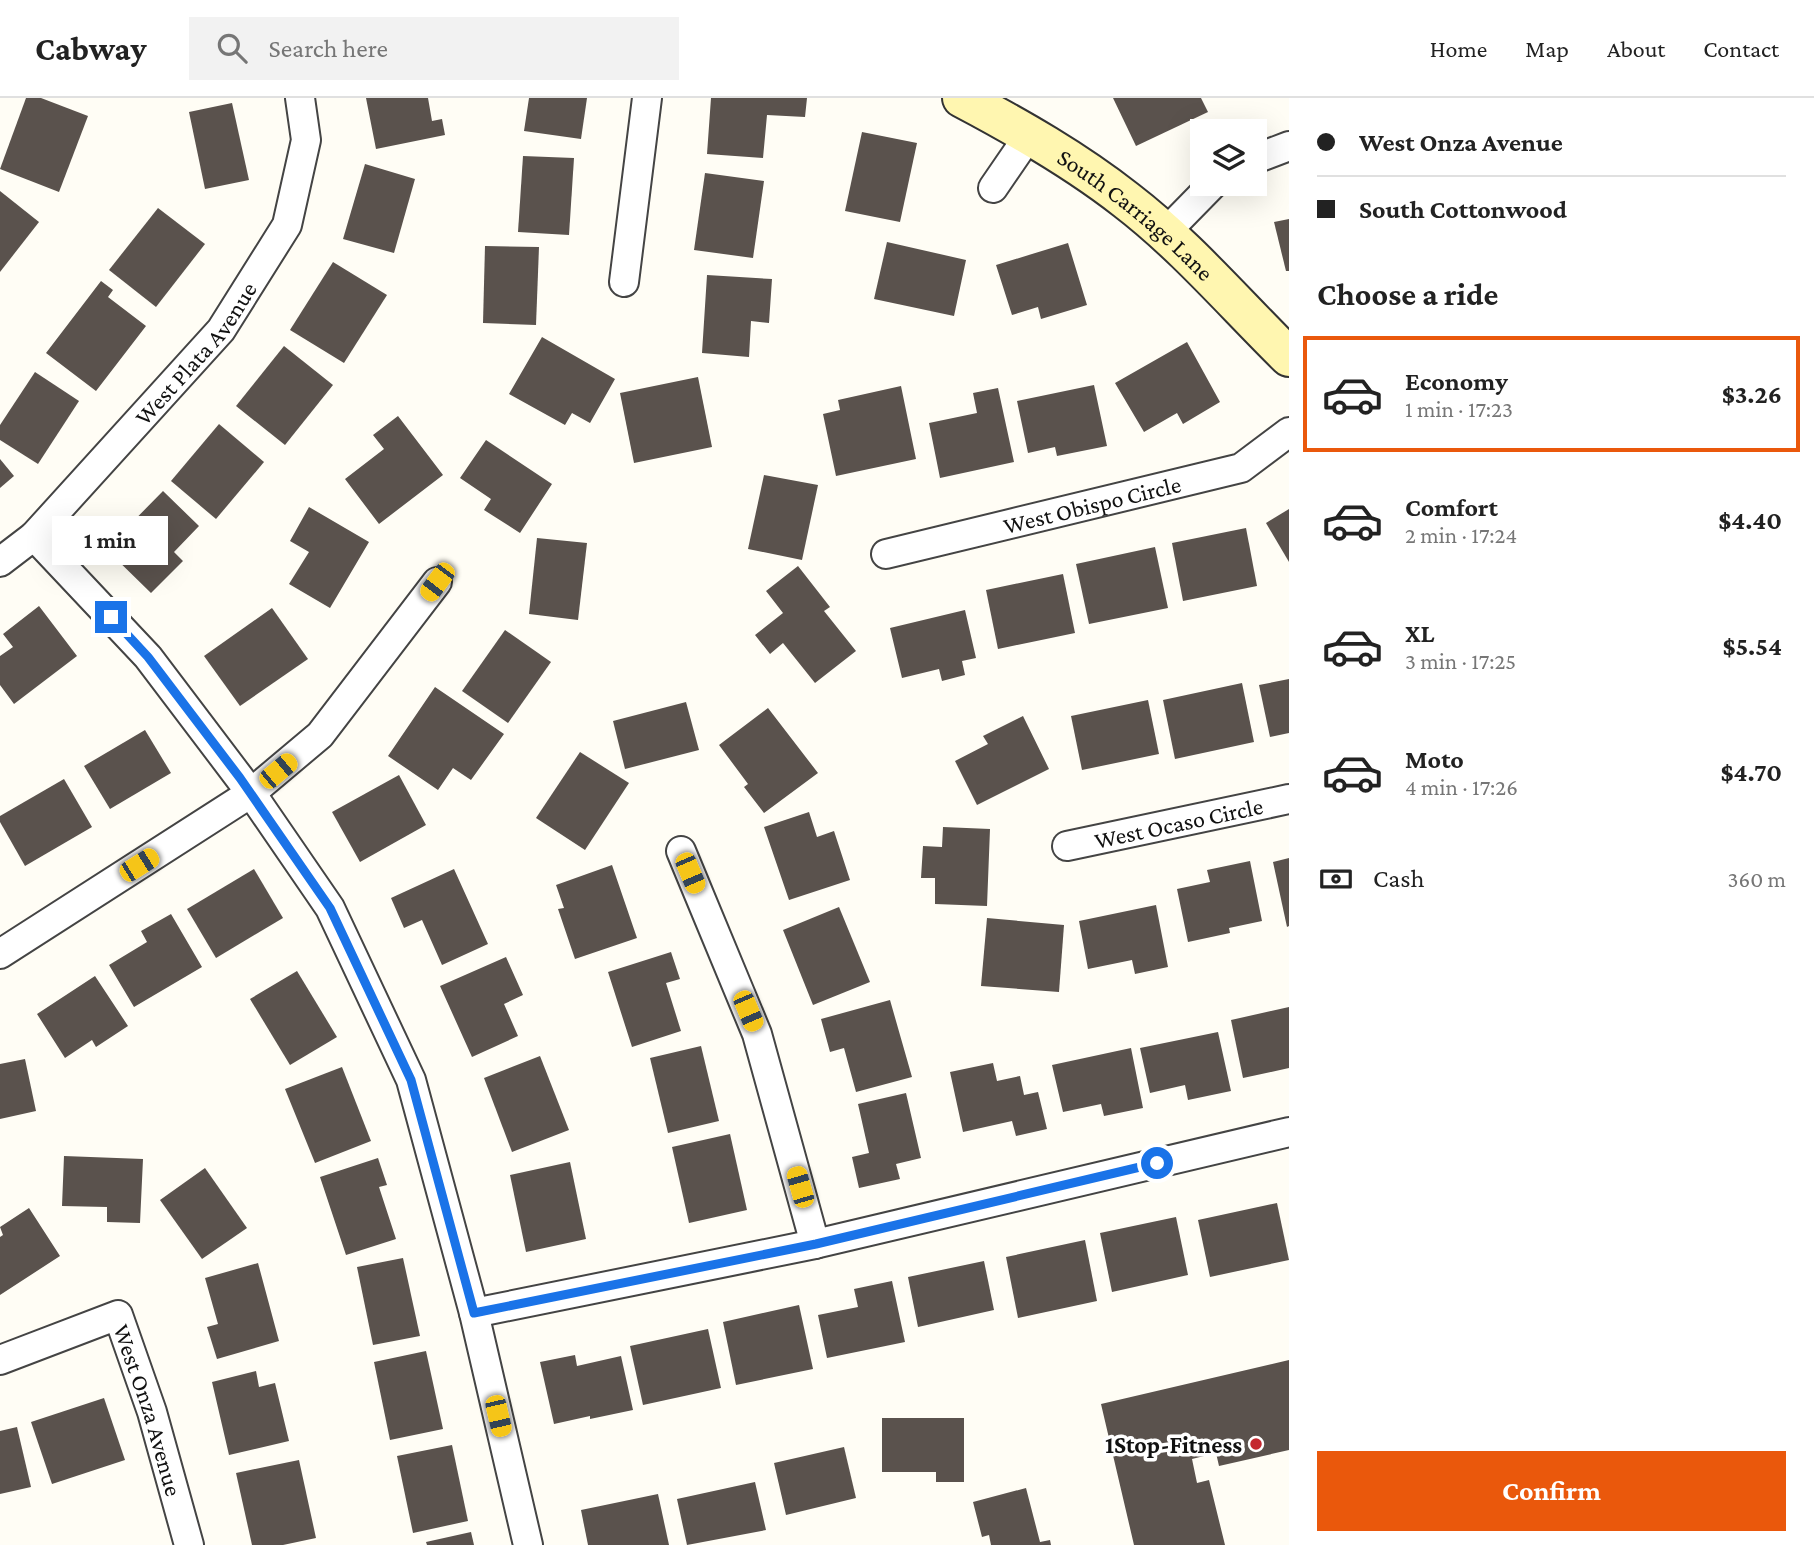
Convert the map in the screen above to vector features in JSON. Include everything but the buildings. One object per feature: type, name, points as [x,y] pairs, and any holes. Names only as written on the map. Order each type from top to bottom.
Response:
[{"type":"street","name":"West Plata Avenue","points":[[0,562],[34,536],[221,331],[287,225],[306,140],[300,98]]},
{"type":"street","points":[[624,282],[647,98]]},
{"type":"street","name":"South Carriage Lane","points":[[962,98],[1030,134],[1127,201],[1192,257],[1289,357]]},
{"type":"street","points":[[993,188],[1030,134]]},
{"type":"street","points":[[1267,154],[1289,146]]},
{"type":"street","points":[[1165,233],[1201,196]]},
{"type":"street","name":"West Obispo Circle","points":[[886,554],[1241,468],[1289,432]]},
{"type":"street","points":[[34,536],[148,657],[251,793],[330,908],[411,1080],[474,1313],[528,1545]]},
{"type":"street","points":[[0,954],[251,793],[320,735],[437,582]]},
{"type":"street","name":"West Ocaso Circle","points":[[1067,846],[1289,799]]},
{"type":"street","points":[[681,851],[757,1034],[816,1244]]},
{"type":"street","points":[[474,1313],[816,1244],[1289,1132]]},
{"type":"street","name":"West Onza Avenue","points":[[0,1360],[118,1315],[152,1412],[188,1545]]},
{"type":"place","name":"1Stop-Fitness","points":[[1256,1444]]},
{"type":"route","points":[[111,617],[148,657],[240,778],[330,908],[411,1080],[474,1313],[816,1244],[1157,1163]]}]
